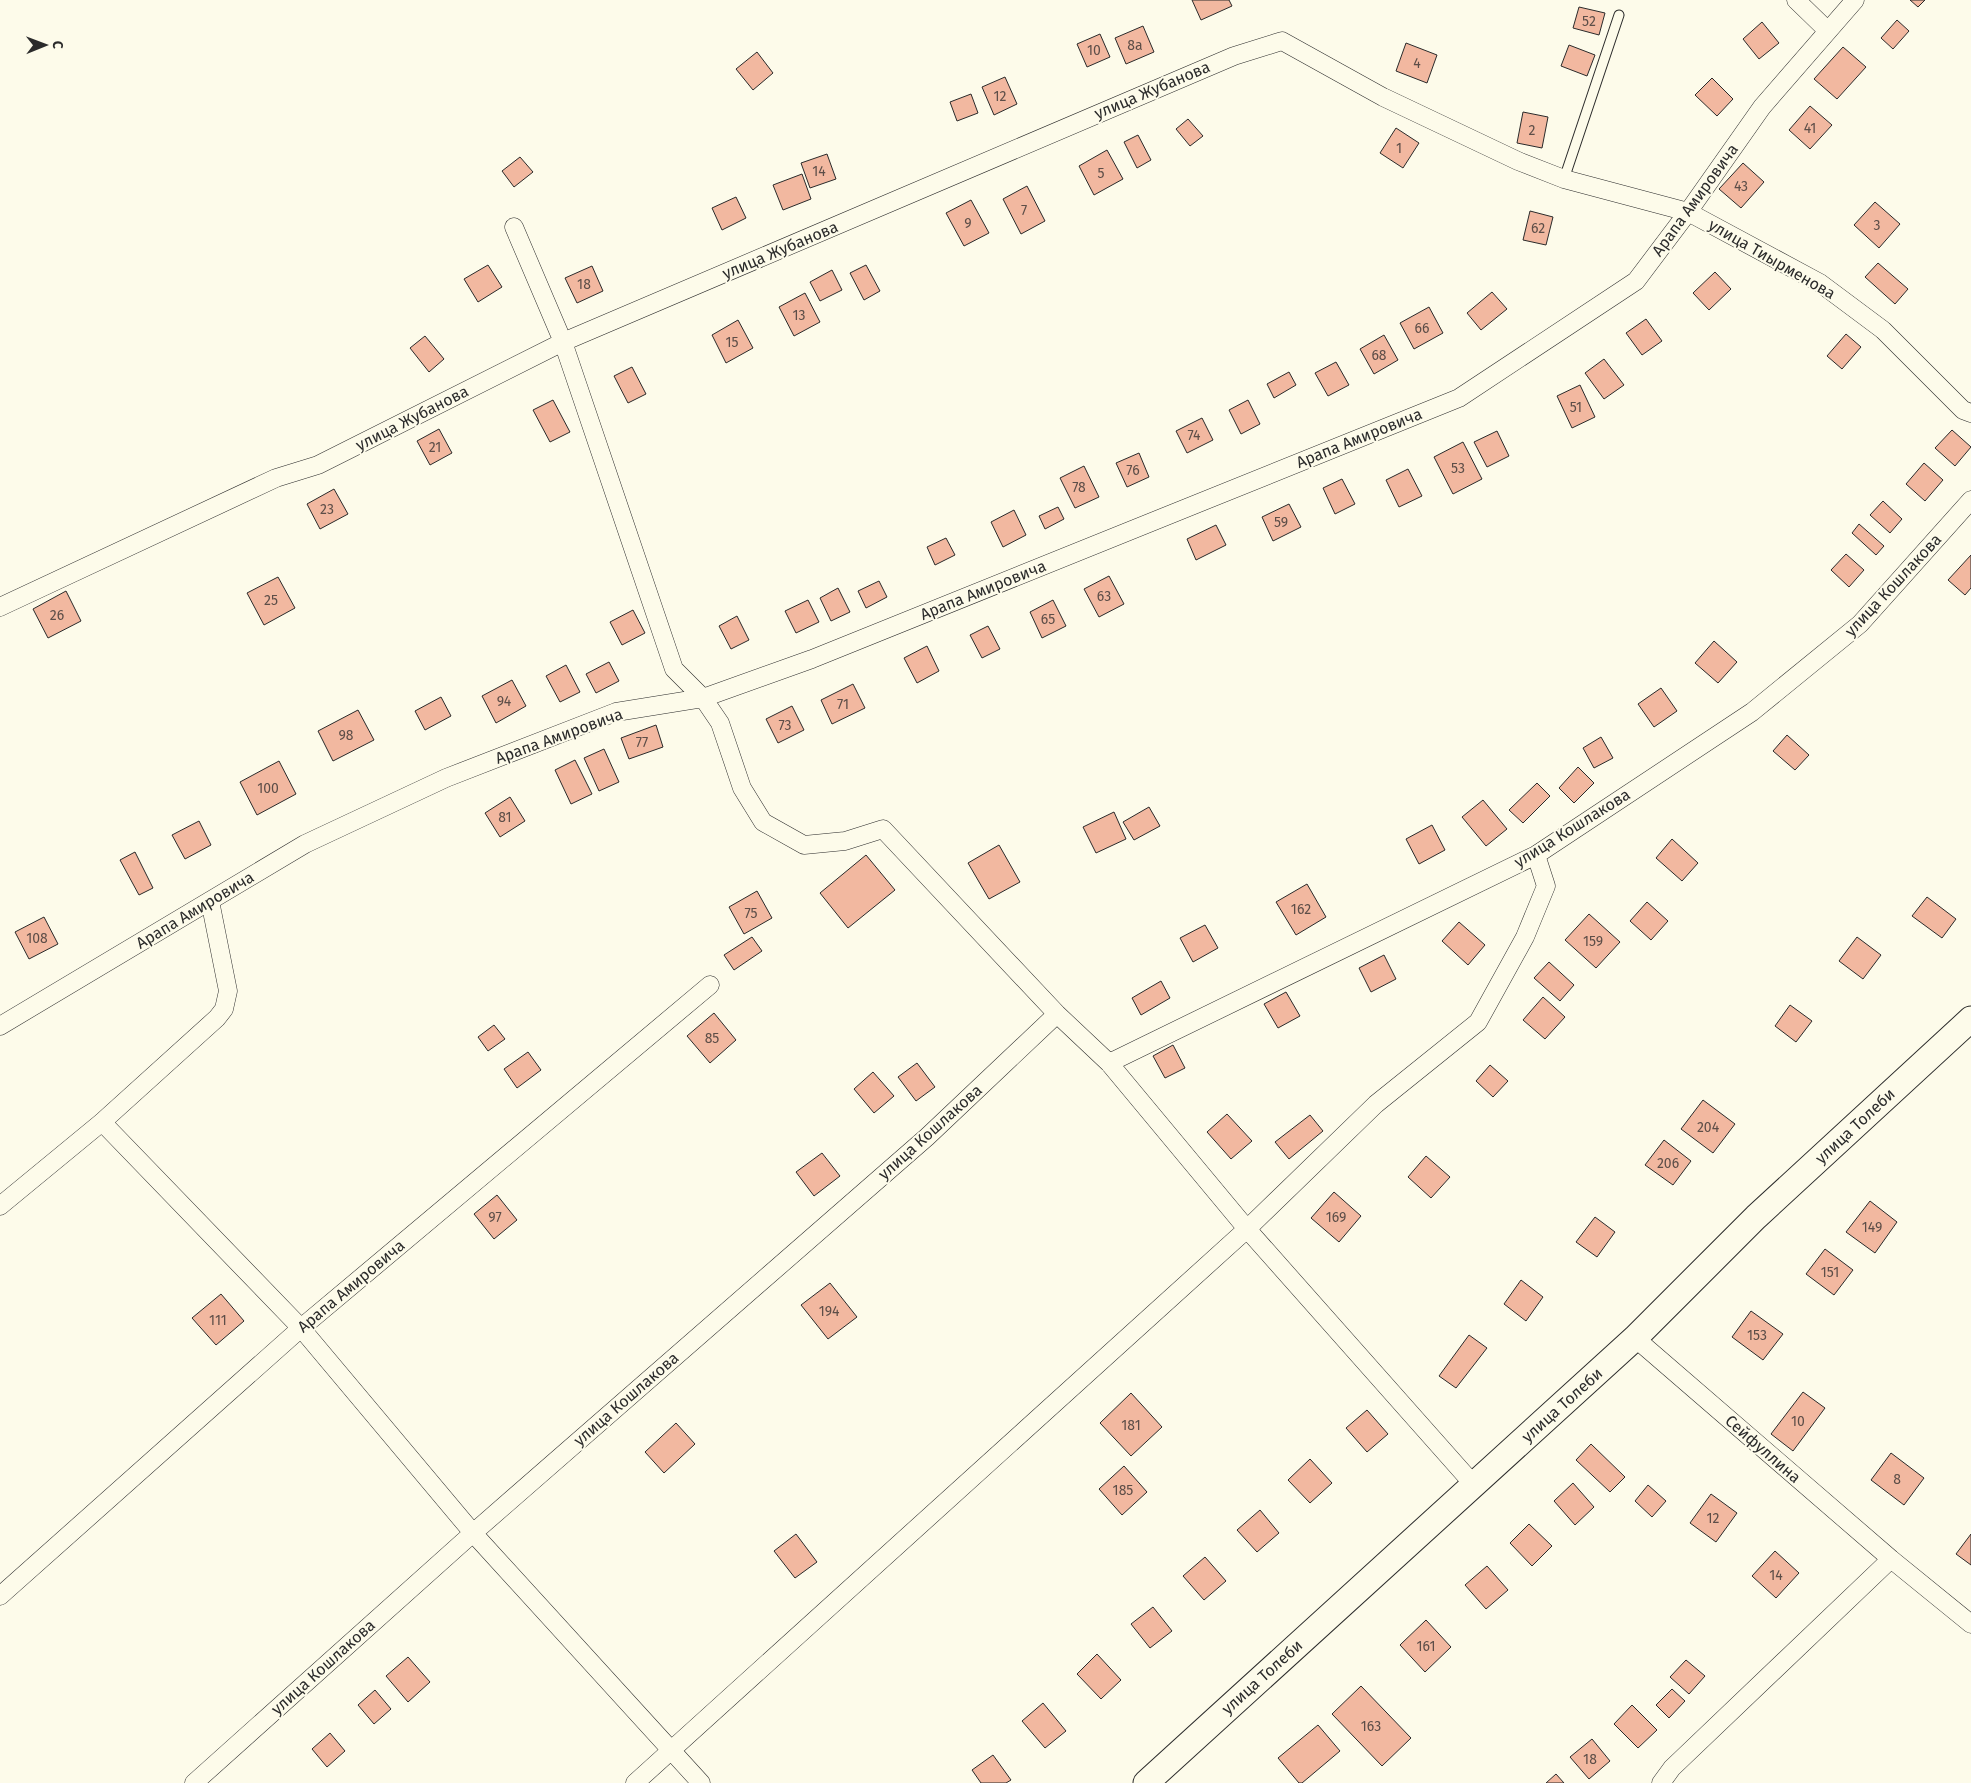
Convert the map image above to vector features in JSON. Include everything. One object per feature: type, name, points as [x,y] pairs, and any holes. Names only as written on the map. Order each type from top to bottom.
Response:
[{"type":"street","points":[[1796,0],[1828,30]]},
{"type":"street","name":"Арапа Амировича","points":[[0,1026],[305,844],[446,778],[616,712],[703,698],[812,659],[1459,398],[1636,281],[1688,212],[1762,107],[1855,0]]},
{"type":"street","name":"улица Жубанова","points":[[0,608],[276,478],[318,466],[563,342],[1234,56],[1282,41],[1383,97],[1518,161],[1564,179]]},
{"type":"street","name":"улица Тиырменова","points":[[1564,179],[1688,212],[1820,283],[1883,330],[1963,410],[1971,413]]},
{"type":"street","points":[[514,227],[563,342],[674,668],[703,698],[720,723],[742,788],[763,822],[804,845],[846,841],[883,829],[1057,1014],[1109,1063],[1247,1229],[1474,1485]]},
{"type":"street","name":"улица Кошлакова","points":[[1109,1063],[1536,854],[1752,712],[1846,636],[1860,624],[1971,500]]},
{"type":"street","points":[[635,1783],[1247,1229],[1376,1104],[1478,1022],[1525,937],[1546,886],[1536,854]]},
{"type":"street","points":[[0,1206],[102,1122],[224,1010],[228,991],[210,901]]},
{"type":"street","name":"Арапа Амировича","points":[[0,1596],[301,1328],[710,985]]},
{"type":"street","name":"улица Кошлакова","points":[[194,1783],[473,1533],[927,1137],[1057,1014]]},
{"type":"street","name":"улица Толеби","points":[[1146,1783],[1635,1338],[1756,1218],[1969,1025]]},
{"type":"street","points":[[102,1122],[301,1328],[473,1533],[701,1783]]},
{"type":"street","name":"Сейфуллина","points":[[1635,1338],[1891,1559],[1971,1624]]},
{"type":"street","points":[[1661,1783],[1672,1768],[1891,1559]]},
{"type":"lane","points":[[1564,179],[1619,15]]},
{"type":"building","points":[[1192,0],[1229,0],[1232,6],[1201,20]]},
{"type":"building","points":[[1910,0],[1925,0],[1918,7]]},
{"type":"building","points":[[1579,7],[1605,13],[1599,35],[1573,28]]},
{"type":"building","points":[[1897,20],[1909,31],[1893,49],[1881,38]]},
{"type":"building","points":[[1762,22],[1779,43],[1759,59],[1743,39]]},
{"type":"building","points":[[1143,26],[1154,52],[1126,64],[1115,38]]},
{"type":"building","points":[[1100,34],[1110,57],[1087,67],[1077,44]]},
{"type":"building","points":[[1406,43],[1437,55],[1427,83],[1396,71]]},
{"type":"building","points":[[1569,45],[1595,55],[1587,76],[1561,66]]},
{"type":"building","points":[[1843,47],[1866,67],[1837,99],[1814,79]]},
{"type":"building","points":[[757,52],[773,73],[753,90],[736,69]]},
{"type":"building","points":[[1005,77],[1017,104],[994,115],[982,87]]},
{"type":"building","points":[[1712,78],[1733,99],[1717,116],[1695,95]]},
{"type":"building","points":[[971,94],[978,113],[957,121],[950,102]]},
{"type":"building","points":[[1810,106],[1832,125],[1810,149],[1789,130]]},
{"type":"building","points":[[1523,112],[1548,117],[1542,148],[1517,143]]},
{"type":"building","points":[[1188,119],[1203,136],[1190,146],[1176,129]]},
{"type":"building","points":[[1396,128],[1419,143],[1403,168],[1380,153]]},
{"type":"building","points":[[1138,135],[1151,160],[1137,168],[1124,142]]},
{"type":"building","points":[[1107,150],[1123,179],[1094,195],[1079,166]]},
{"type":"building","points":[[827,154],[836,179],[810,188],[801,163]]},
{"type":"building","points":[[520,157],[533,172],[514,187],[502,171]]},
{"type":"building","points":[[1743,163],[1764,182],[1741,208],[1719,189]]},
{"type":"building","points":[[802,174],[811,199],[783,210],[773,185]]},
{"type":"building","points":[[1027,186],[1045,221],[1021,234],[1003,199]]},
{"type":"building","points":[[736,197],[746,218],[722,230],[712,208]]},
{"type":"building","points":[[971,200],[989,233],[964,246],[946,213]]},
{"type":"building","points":[[1875,202],[1900,224],[1879,248],[1854,225]]},
{"type":"building","points":[[1530,211],[1553,217],[1546,245],[1523,240]]},
{"type":"building","points":[[1878,263],[1908,289],[1895,304],[1865,277]]},
{"type":"building","points":[[488,265],[502,287],[478,302],[464,279]]},
{"type":"building","points":[[866,265],[880,291],[864,300],[850,273]]},
{"type":"building","points":[[592,266],[603,291],[577,303],[565,278]]},
{"type":"building","points":[[832,270],[842,290],[820,301],[810,282]]},
{"type":"building","points":[[1715,272],[1731,289],[1709,310],[1693,293]]},
{"type":"building","points":[[1492,292],[1507,309],[1481,330],[1467,313]]},
{"type":"building","points":[[805,293],[820,322],[794,336],[779,307]]},
{"type":"building","points":[[1429,307],[1443,333],[1414,349],[1400,323]]},
{"type":"building","points":[[1646,319],[1662,341],[1642,355],[1626,333]]},
{"type":"building","points":[[738,320],[753,348],[726,363],[712,335]]},
{"type":"building","points":[[1846,334],[1861,347],[1842,369],[1827,356]]},
{"type":"building","points":[[1384,335],[1398,360],[1374,374],[1360,349]]},
{"type":"building","points":[[425,336],[444,359],[429,372],[410,348]]},
{"type":"building","points":[[1604,359],[1624,385],[1604,399],[1585,373]]},
{"type":"building","points":[[1336,362],[1349,385],[1328,396],[1315,373]]},
{"type":"building","points":[[632,367],[646,394],[628,403],[614,376]]},
{"type":"building","points":[[1289,372],[1296,385],[1274,398],[1267,384]]},
{"type":"building","points":[[1580,385],[1595,417],[1572,428],[1557,396]]},
{"type":"building","points":[[553,400],[570,432],[550,442],[533,410]]},
{"type":"building","points":[[1248,400],[1260,424],[1241,434],[1229,410]]},
{"type":"building","points":[[1202,418],[1213,440],[1187,453],[1176,431]]},
{"type":"building","points":[[439,429],[452,453],[430,465],[417,441]]},
{"type":"building","points":[[1952,430],[1971,447],[1955,466],[1935,448]]},
{"type":"building","points":[[1497,431],[1509,456],[1487,467],[1474,442]]},
{"type":"building","points":[[1463,442],[1482,479],[1453,494],[1434,457]]},
{"type":"building","points":[[1139,453],[1149,477],[1127,487],[1116,463]]},
{"type":"building","points":[[1924,463],[1943,480],[1925,501],[1906,484]]},
{"type":"building","points":[[1084,466],[1099,497],[1075,508],[1060,478]]},
{"type":"building","points":[[1408,469],[1422,496],[1399,507],[1386,480]]},
{"type":"building","points":[[1342,479],[1355,504],[1335,514],[1323,488]]},
{"type":"building","points":[[334,489],[348,514],[320,529],[307,504]]},
{"type":"building","points":[[1883,501],[1902,519],[1890,533],[1870,515]]},
{"type":"building","points":[[1289,504],[1301,527],[1273,541],[1262,517]]},
{"type":"building","points":[[1058,507],[1064,519],[1045,529],[1039,516]]},
{"type":"building","points":[[1014,510],[1026,535],[1003,547],[991,522]]},
{"type":"building","points":[[1859,524],[1884,546],[1876,555],[1852,533]]},
{"type":"building","points":[[1216,525],[1226,545],[1196,560],[1187,539]]},
{"type":"building","points":[[946,538],[955,555],[935,565],[927,547]]},
{"type":"building","points":[[1846,554],[1864,570],[1849,587],[1831,570]]},
{"type":"building","points":[[1971,555],[1971,588],[1965,595],[1948,580]]},
{"type":"building","points":[[1109,576],[1124,604],[1099,617],[1084,589]]},
{"type":"building","points":[[278,577],[295,608],[264,625],[247,593]]},
{"type":"building","points":[[879,581],[887,597],[866,608],[858,591]]},
{"type":"building","points":[[838,588],[850,612],[831,621],[820,598]]},
{"type":"building","points":[[66,591],[81,621],[48,638],[33,609]]},
{"type":"building","points":[[808,600],[819,622],[796,633],[785,611]]},
{"type":"building","points":[[1053,600],[1066,626],[1042,638],[1030,612]]},
{"type":"building","points":[[633,610],[645,633],[622,645],[610,622]]},
{"type":"building","points":[[737,616],[749,640],[731,649],[719,626]]},
{"type":"building","points":[[988,626],[1000,649],[982,658],[970,635]]},
{"type":"building","points":[[1714,641],[1737,662],[1718,683],[1695,663]]},
{"type":"building","points":[[927,646],[939,671],[917,683],[904,658]]},
{"type":"building","points":[[609,662],[619,681],[596,693],[586,674]]},
{"type":"building","points":[[566,665],[580,692],[560,702],[546,676]]},
{"type":"building","points":[[512,680],[526,706],[496,723],[482,696]]},
{"type":"building","points":[[853,684],[865,708],[832,724],[821,700]]},
{"type":"building","points":[[1661,688],[1677,711],[1654,727],[1638,704]]},
{"type":"building","points":[[441,697],[451,716],[425,730],[415,711]]},
{"type":"building","points":[[792,706],[804,730],[778,743],[766,719]]},
{"type":"building","points":[[358,710],[374,740],[333,761],[318,731]]},
{"type":"building","points":[[656,725],[663,747],[629,759],[621,738]]},
{"type":"building","points":[[1787,735],[1809,755],[1795,770],[1773,751]]},
{"type":"building","points":[[1601,737],[1613,758],[1594,768],[1583,748]]},
{"type":"building","points":[[604,749],[619,782],[599,791],[584,758]]},
{"type":"building","points":[[575,760],[592,794],[571,804],[555,770]]},
{"type":"building","points":[[279,761],[296,794],[257,815],[240,782]]},
{"type":"building","points":[[1578,767],[1594,783],[1574,803],[1559,788]]},
{"type":"building","points":[[1537,783],[1550,796],[1523,823],[1509,810]]},
{"type":"building","points":[[510,797],[525,821],[500,837],[485,813]]},
{"type":"building","points":[[1483,800],[1507,829],[1486,846],[1462,817]]},
{"type":"building","points":[[1149,807],[1160,826],[1134,840],[1123,822]]},
{"type":"building","points":[[1114,812],[1126,839],[1096,853],[1083,827]]},
{"type":"building","points":[[199,821],[211,845],[185,859],[172,835]]},
{"type":"building","points":[[1432,825],[1445,850],[1419,864],[1406,839]]},
{"type":"building","points":[[1672,839],[1698,863],[1682,881],[1656,858]]},
{"type":"building","points":[[999,845],[1020,882],[989,899],[968,863]]},
{"type":"building","points":[[135,852],[153,888],[139,895],[120,860]]},
{"type":"building","points":[[866,855],[895,890],[848,928],[820,893]]},
{"type":"building","points":[[1307,884],[1326,917],[1296,935],[1276,902]]},
{"type":"building","points":[[757,891],[772,918],[744,934],[729,907]]},
{"type":"building","points":[[1927,897],[1956,919],[1942,938],[1912,916]]},
{"type":"building","points":[[1647,902],[1668,921],[1651,940],[1630,921]]},
{"type":"building","points":[[1589,914],[1620,942],[1596,968],[1565,940]]},
{"type":"building","points":[[44,917],[58,944],[29,959],[15,932]]},
{"type":"building","points":[[1459,922],[1485,945],[1468,965],[1442,941]]},
{"type":"building","points":[[1205,925],[1218,948],[1193,962],[1180,938]]},
{"type":"building","points":[[752,937],[762,951],[734,970],[724,955]]},
{"type":"building","points":[[1857,937],[1881,955],[1863,979],[1839,961]]},
{"type":"building","points":[[1384,955],[1396,979],[1371,992],[1359,968]]},
{"type":"building","points":[[1549,962],[1574,985],[1560,1001],[1534,978]]},
{"type":"building","points":[[1161,981],[1170,998],[1141,1015],[1132,998]]},
{"type":"building","points":[[1286,992],[1300,1016],[1278,1028],[1264,1004]]},
{"type":"building","points":[[1543,997],[1565,1017],[1545,1039],[1523,1020]]},
{"type":"building","points":[[1790,1005],[1812,1021],[1796,1042],[1775,1026]]},
{"type":"building","points":[[714,1013],[736,1040],[710,1063],[687,1036]]},
{"type":"building","points":[[494,1025],[505,1039],[488,1051],[478,1037]]},
{"type":"building","points":[[1173,1045],[1185,1068],[1165,1078],[1153,1056]]},
{"type":"building","points":[[528,1052],[541,1070],[517,1088],[504,1069]]},
{"type":"building","points":[[917,1063],[935,1087],[916,1101],[898,1077]]},
{"type":"building","points":[[1490,1065],[1508,1081],[1493,1097],[1476,1081]]},
{"type":"building","points":[[873,1072],[894,1096],[874,1113],[854,1089]]},
{"type":"building","points":[[1703,1100],[1735,1124],[1713,1153],[1681,1129]]},
{"type":"building","points":[[1227,1114],[1252,1141],[1231,1159],[1207,1132]]},
{"type":"building","points":[[1310,1115],[1323,1131],[1289,1159],[1275,1142]]},
{"type":"building","points":[[1664,1140],[1691,1161],[1673,1185],[1645,1165]]},
{"type":"building","points":[[822,1153],[840,1176],[814,1196],[796,1172]]},
{"type":"building","points":[[1426,1156],[1450,1177],[1431,1198],[1408,1177]]},
{"type":"building","points":[[1334,1192],[1361,1216],[1339,1242],[1311,1218]]},
{"type":"building","points":[[497,1195],[517,1220],[494,1239],[474,1214]]},
{"type":"building","points":[[1870,1201],[1897,1222],[1875,1253],[1846,1232]]},
{"type":"building","points":[[1595,1217],[1615,1232],[1597,1257],[1576,1242]]},
{"type":"building","points":[[1825,1249],[1853,1270],[1834,1295],[1806,1274]]},
{"type":"building","points":[[1521,1280],[1543,1297],[1526,1321],[1504,1304]]},
{"type":"building","points":[[830,1283],[857,1317],[828,1339],[801,1305]]},
{"type":"building","points":[[221,1294],[244,1321],[216,1345],[192,1318]]},
{"type":"building","points":[[1751,1311],[1783,1334],[1763,1360],[1732,1337]]},
{"type":"building","points":[[1469,1335],[1487,1348],[1456,1388],[1439,1376]]},
{"type":"building","points":[[1803,1392],[1825,1408],[1793,1451],[1771,1434]]},
{"type":"building","points":[[1131,1393],[1162,1427],[1131,1456],[1100,1423]]},
{"type":"building","points":[[1367,1410],[1388,1434],[1367,1452],[1346,1428]]},
{"type":"building","points":[[676,1423],[695,1444],[664,1473],[645,1452]]},
{"type":"building","points":[[1591,1444],[1625,1477],[1610,1492],[1576,1460]]},
{"type":"building","points":[[1891,1453],[1924,1478],[1904,1505],[1871,1480]]},
{"type":"building","points":[[1310,1459],[1332,1483],[1310,1503],[1288,1480]]},
{"type":"building","points":[[1124,1466],[1147,1492],[1122,1515],[1099,1489]]},
{"type":"building","points":[[1573,1483],[1594,1507],[1575,1525],[1554,1501]]},
{"type":"building","points":[[1648,1485],[1666,1501],[1652,1517],[1635,1501]]},
{"type":"building","points":[[1711,1494],[1737,1513],[1716,1542],[1690,1523]]},
{"type":"building","points":[[1260,1510],[1279,1533],[1257,1552],[1237,1530]]},
{"type":"building","points":[[1529,1524],[1552,1546],[1532,1566],[1510,1543]]},
{"type":"building","points":[[796,1534],[817,1562],[795,1578],[774,1551]]},
{"type":"building","points":[[1971,1534],[1971,1565],[1956,1554]]},
{"type":"building","points":[[1775,1551],[1799,1573],[1776,1598],[1752,1576]]},
{"type":"building","points":[[1205,1557],[1226,1581],[1204,1600],[1183,1576]]},
{"type":"building","points":[[1487,1566],[1508,1590],[1486,1609],[1465,1585]]},
{"type":"building","points":[[1153,1607],[1172,1631],[1150,1648],[1131,1624]]},
{"type":"building","points":[[1426,1620],[1451,1647],[1425,1672],[1400,1645]]},
{"type":"building","points":[[1097,1654],[1121,1680],[1101,1699],[1077,1674]]},
{"type":"building","points":[[408,1657],[430,1682],[408,1702],[386,1676]]},
{"type":"building","points":[[1686,1660],[1705,1676],[1689,1694],[1670,1677]]},
{"type":"building","points":[[1361,1686],[1411,1738],[1382,1766],[1332,1714]]},
{"type":"building","points":[[1672,1689],[1685,1701],[1669,1718],[1656,1705]]},
{"type":"building","points":[[375,1690],[391,1709],[374,1724],[358,1705]]},
{"type":"building","points":[[1043,1703],[1066,1731],[1045,1748],[1022,1721]]},
{"type":"building","points":[[1632,1705],[1657,1730],[1638,1748],[1614,1724]]},
{"type":"building","points":[[1318,1725],[1340,1751],[1302,1783],[1299,1783],[1278,1758]]},
{"type":"building","points":[[330,1733],[345,1751],[327,1767],[312,1749]]},
{"type":"building","points":[[1592,1739],[1610,1761],[1589,1779],[1570,1757]]},
{"type":"building","points":[[993,1755],[1011,1780],[1006,1783],[981,1783],[972,1770]]},
{"type":"building","points":[[1556,1774],[1564,1783],[1546,1783]]}]
